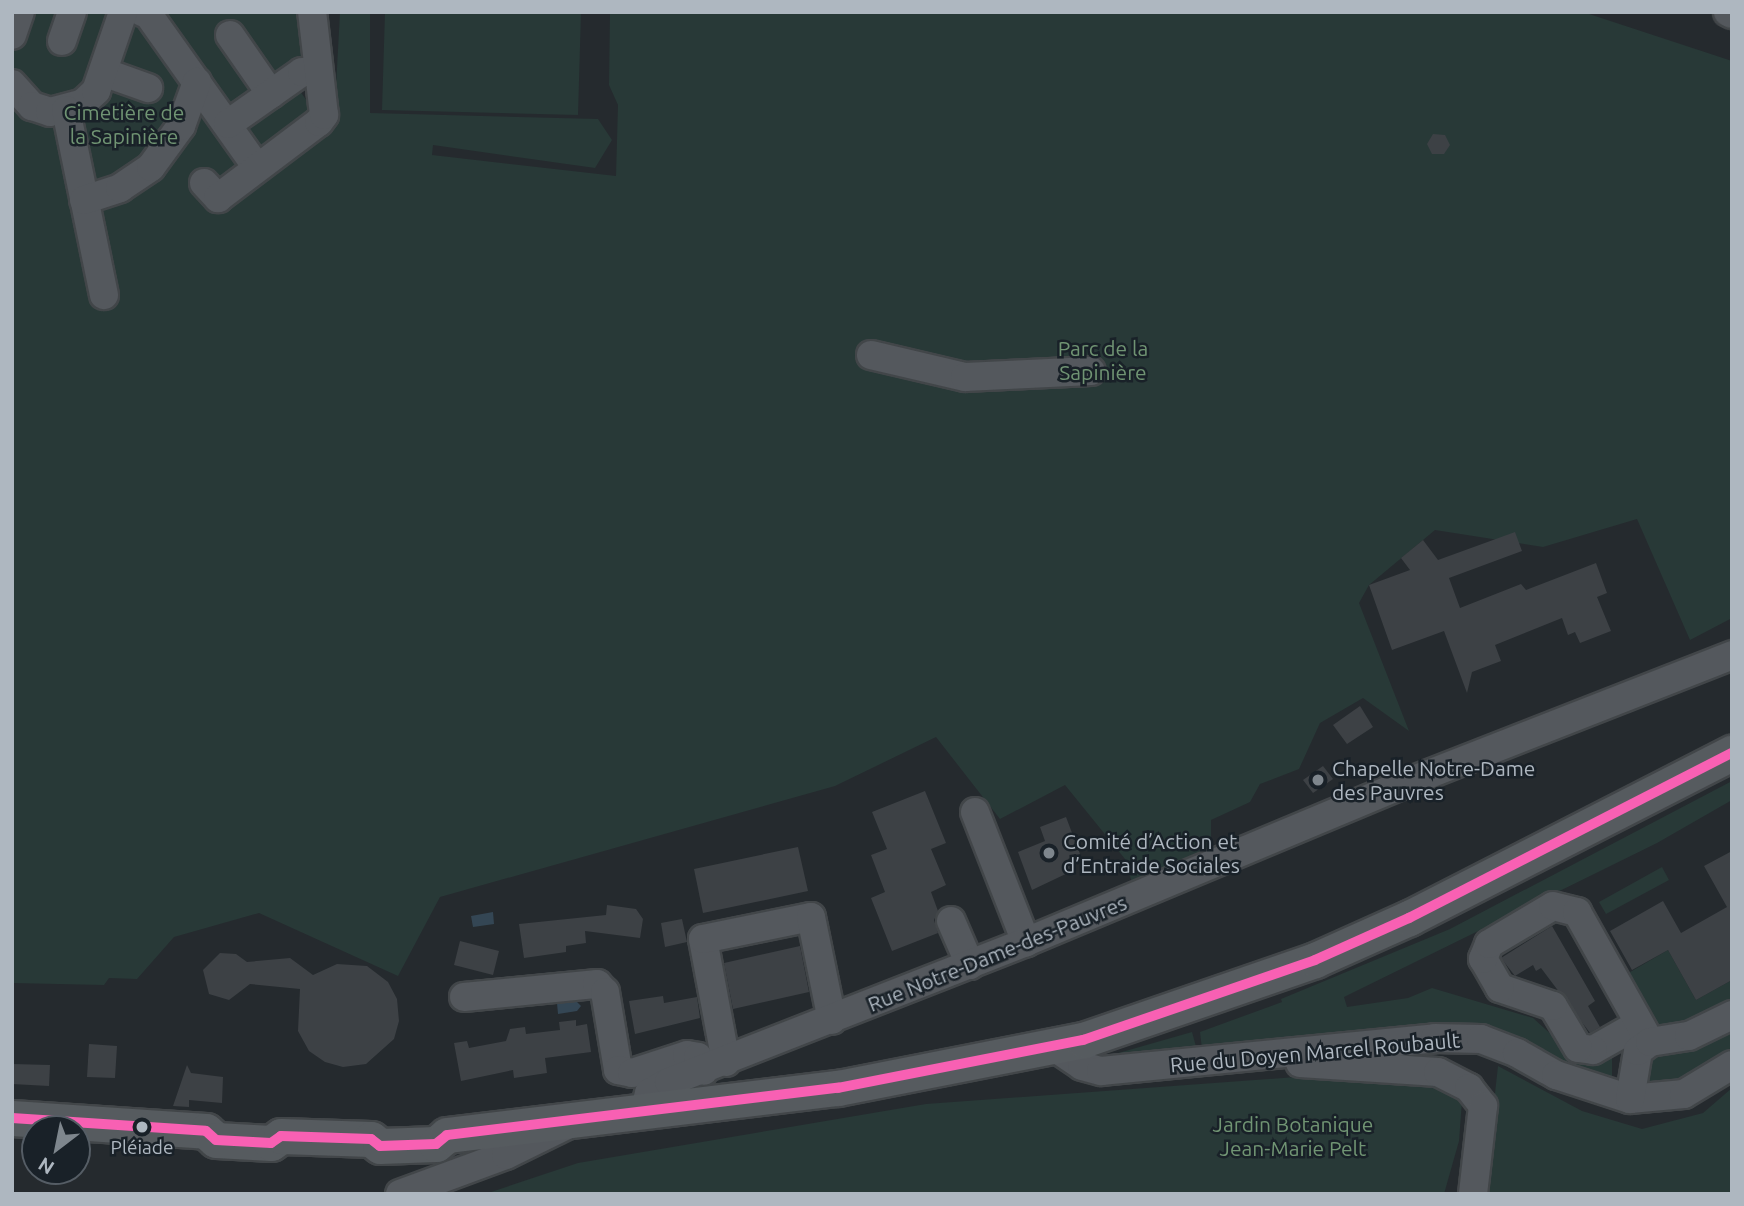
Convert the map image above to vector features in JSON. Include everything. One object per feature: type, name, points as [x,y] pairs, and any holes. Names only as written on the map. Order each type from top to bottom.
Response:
[{"type":"main road","points":[[12,1118],[206,1132],[219,1123],[271,1127],[281,1136],[371,1139],[381,1130],[435,1128],[447,1135],[838,1088],[1051,1045],[1169,1013],[1315,960],[1409,918],[1732,753]]},
{"type":"street","points":[[12,35],[20,12]]},
{"type":"street","points":[[62,41],[72,12]]},
{"type":"street","points":[[15,94],[50,111],[66,110],[96,91],[123,12]]},
{"type":"street","points":[[142,12],[148,14],[256,166]]},
{"type":"street","points":[[204,183],[218,198],[256,166],[319,122],[324,115],[312,12]]},
{"type":"street","points":[[230,35],[271,94]]},
{"type":"street","points":[[103,72],[148,88]]},
{"type":"street","points":[[228,124],[302,72],[318,72]]},
{"type":"street","points":[[84,200],[120,188],[151,167],[181,126],[197,82]]},
{"type":"street","points":[[66,110],[104,295]]},
{"type":"street","points":[[871,355],[965,377],[1091,372]]},
{"type":"street","name":"Rue Notre-Dame-des-Pauvres","points":[[656,1110],[649,1094],[1026,942],[1401,785],[1732,655]]},
{"type":"street","points":[[975,812],[1026,942]]},
{"type":"street","points":[[1645,1033],[1577,912],[1553,906],[1489,944],[1483,959],[1500,988],[1553,1006],[1578,1048],[1593,1050],[1645,1033],[1689,1036],[1732,1015]]},
{"type":"street","points":[[707,1070],[703,939],[811,917],[832,1020]]},
{"type":"street","points":[[951,921],[970,965]]},
{"type":"street","points":[[464,997],[597,984],[605,992],[618,1070],[632,1073],[687,1055],[698,1057],[707,1070]]},
{"type":"street","points":[[1630,1100],[1635,1056],[1645,1033]]},
{"type":"street","name":"Rue du Doyen Marcel Roubault","points":[[1051,1045],[1082,1066],[1101,1071],[1435,1038],[1481,1039],[1579,1084],[1630,1100],[1684,1094],[1732,1065]]},
{"type":"street","points":[[1270,1053],[1308,1065],[1438,1072],[1469,1088],[1483,1106],[1473,1194]]},
{"type":"street","points":[[400,1194],[528,1146],[582,1118]]},
{"type":"green space","name":"Parc de la Sapinière","points":[[12,12],[299,12],[303,57],[288,74],[314,111],[283,138],[317,142],[323,136],[336,87],[340,12],[370,12],[370,113],[598,119],[612,140],[595,168],[433,145],[432,155],[616,176],[618,105],[609,85],[610,12],[1583,12],[1732,61],[1732,618],[1690,640],[1637,519],[1543,547],[1435,530],[1369,585],[1359,603],[1409,731],[1363,698],[1320,723],[1299,769],[1260,784],[1250,802],[1211,820],[1211,846],[1132,883],[1125,859],[1065,785],[1000,819],[936,737],[835,786],[440,897],[398,976],[259,913],[174,937],[137,979],[109,978],[104,985],[12,983]]},
{"type":"green space","points":[[385,12],[581,12],[578,115],[382,110]]},
{"type":"green space","points":[[1732,781],[1732,800],[1657,843],[1344,997],[1347,1007],[1408,998],[1432,988],[1533,1018],[1575,1056],[1612,1058],[1612,1077],[1567,1064],[1480,1026],[1384,1027],[1202,1049],[1200,1032],[1282,1002],[1281,999],[1450,929]]},
{"type":"green space","points":[[1662,867],[1669,880],[1606,914],[1599,902]]},
{"type":"green space","points":[[1668,950],[1696,1000],[1732,980],[1732,1001],[1723,1010],[1688,1024],[1657,1031],[1625,975]]},
{"type":"green space","points":[[1732,1024],[1732,1047],[1710,1065],[1677,1081],[1644,1088],[1641,1060],[1681,1053]]},
{"type":"green space","points":[[1192,1032],[1197,1050],[1105,1057],[1108,1056]]},
{"type":"green space","points":[[1498,1066],[1582,1111],[1642,1129],[1703,1113],[1732,1088],[1732,1194],[1484,1194]]},
{"type":"green space","name":"Jardin Botanique Jean-Marie Pelt","points":[[1296,1077],[1420,1080],[1445,1088],[1462,1101],[1459,1141],[1444,1194],[485,1194],[578,1163],[926,1104]]},
{"type":"water","points":[[493,912],[494,924],[473,927],[471,916]]},
{"type":"water","points":[[576,1001],[581,1006],[577,1011],[558,1014],[557,1003]]},
{"type":"building","points":[[1433,134],[1445,135],[1450,145],[1444,154],[1432,154],[1427,144]]},
{"type":"building","points":[[1515,532],[1522,551],[1449,578],[1460,608],[1521,584],[1526,590],[1596,563],[1607,593],[1597,597],[1611,631],[1580,643],[1575,632],[1568,635],[1562,618],[1495,645],[1501,661],[1472,672],[1467,693],[1444,631],[1392,650],[1369,585],[1410,570],[1401,558],[1423,540],[1438,560]]},
{"type":"building","points":[[1360,706],[1373,727],[1347,744],[1333,725]]},
{"type":"building","name":"Chapelle Notre-Dame des Pauvres","points":[[1323,766],[1333,779],[1313,793],[1303,780]]},
{"type":"building","points":[[925,791],[946,843],[931,849],[946,885],[931,892],[938,911],[934,920],[938,933],[892,951],[871,898],[885,892],[871,855],[887,849],[872,812]]},
{"type":"building","name":"Comité d’Action et d’Entraide Sociales","points":[[1066,817],[1080,854],[1068,859],[1072,871],[1032,890],[1018,852],[1045,841],[1040,827]]},
{"type":"building","points":[[798,847],[808,891],[703,913],[694,869]]},
{"type":"building","points":[[1732,851],[1732,980],[1696,1000],[1668,950],[1632,970],[1610,931],[1663,901],[1681,933],[1727,907],[1704,866]]},
{"type":"building","points":[[607,905],[636,909],[643,919],[640,938],[585,931],[586,943],[566,946],[566,952],[524,958],[519,924],[606,915]]},
{"type":"building","points":[[682,919],[687,942],[665,947],[661,923]]},
{"type":"building","points":[[1552,926],[1595,1001],[1588,1006],[1600,1027],[1590,1033],[1541,968],[1536,971],[1533,965],[1515,976],[1501,958]]},
{"type":"building","points":[[460,941],[499,951],[493,975],[454,965]]},
{"type":"building","points":[[800,946],[809,992],[733,1009],[724,963]]},
{"type":"building","points":[[220,953],[236,954],[247,962],[290,958],[313,975],[337,964],[367,966],[388,982],[397,999],[399,1021],[394,1039],[366,1064],[343,1067],[325,1062],[309,1051],[298,1031],[300,989],[250,984],[229,1000],[209,994],[203,970]]},
{"type":"building","points":[[663,996],[664,1003],[697,997],[700,1018],[635,1034],[629,1001]]},
{"type":"building","points":[[576,1020],[576,1026],[587,1024],[591,1052],[545,1058],[547,1073],[514,1078],[513,1070],[461,1081],[454,1043],[467,1041],[469,1048],[506,1041],[510,1029],[525,1027],[526,1034],[560,1030],[559,1022]]},
{"type":"building","points":[[89,1044],[117,1046],[115,1078],[87,1077]]},
{"type":"building","points":[[12,1064],[50,1065],[49,1086],[12,1084]]},
{"type":"building","points":[[187,1065],[191,1073],[223,1077],[222,1103],[189,1100],[189,1107],[173,1106]]},
{"type":"transit line","points":[[12,1118],[206,1131],[216,1140],[271,1143],[281,1136],[371,1139],[380,1146],[436,1144],[447,1135],[838,1088],[1083,1040],[1315,960],[1409,918],[1732,753]]},
{"type":"place","name":"Chapelle Notre-Dame des Pauvres","points":[[1318,780]]},
{"type":"place","name":"Comité d’Action et d’Entraide Sociales","points":[[1049,853]]},
{"type":"place","name":"Pléiade","points":[[142,1127]]},
{"type":"park label","name":"Cimetière de la Sapinière","points":[[124,124]]}]
